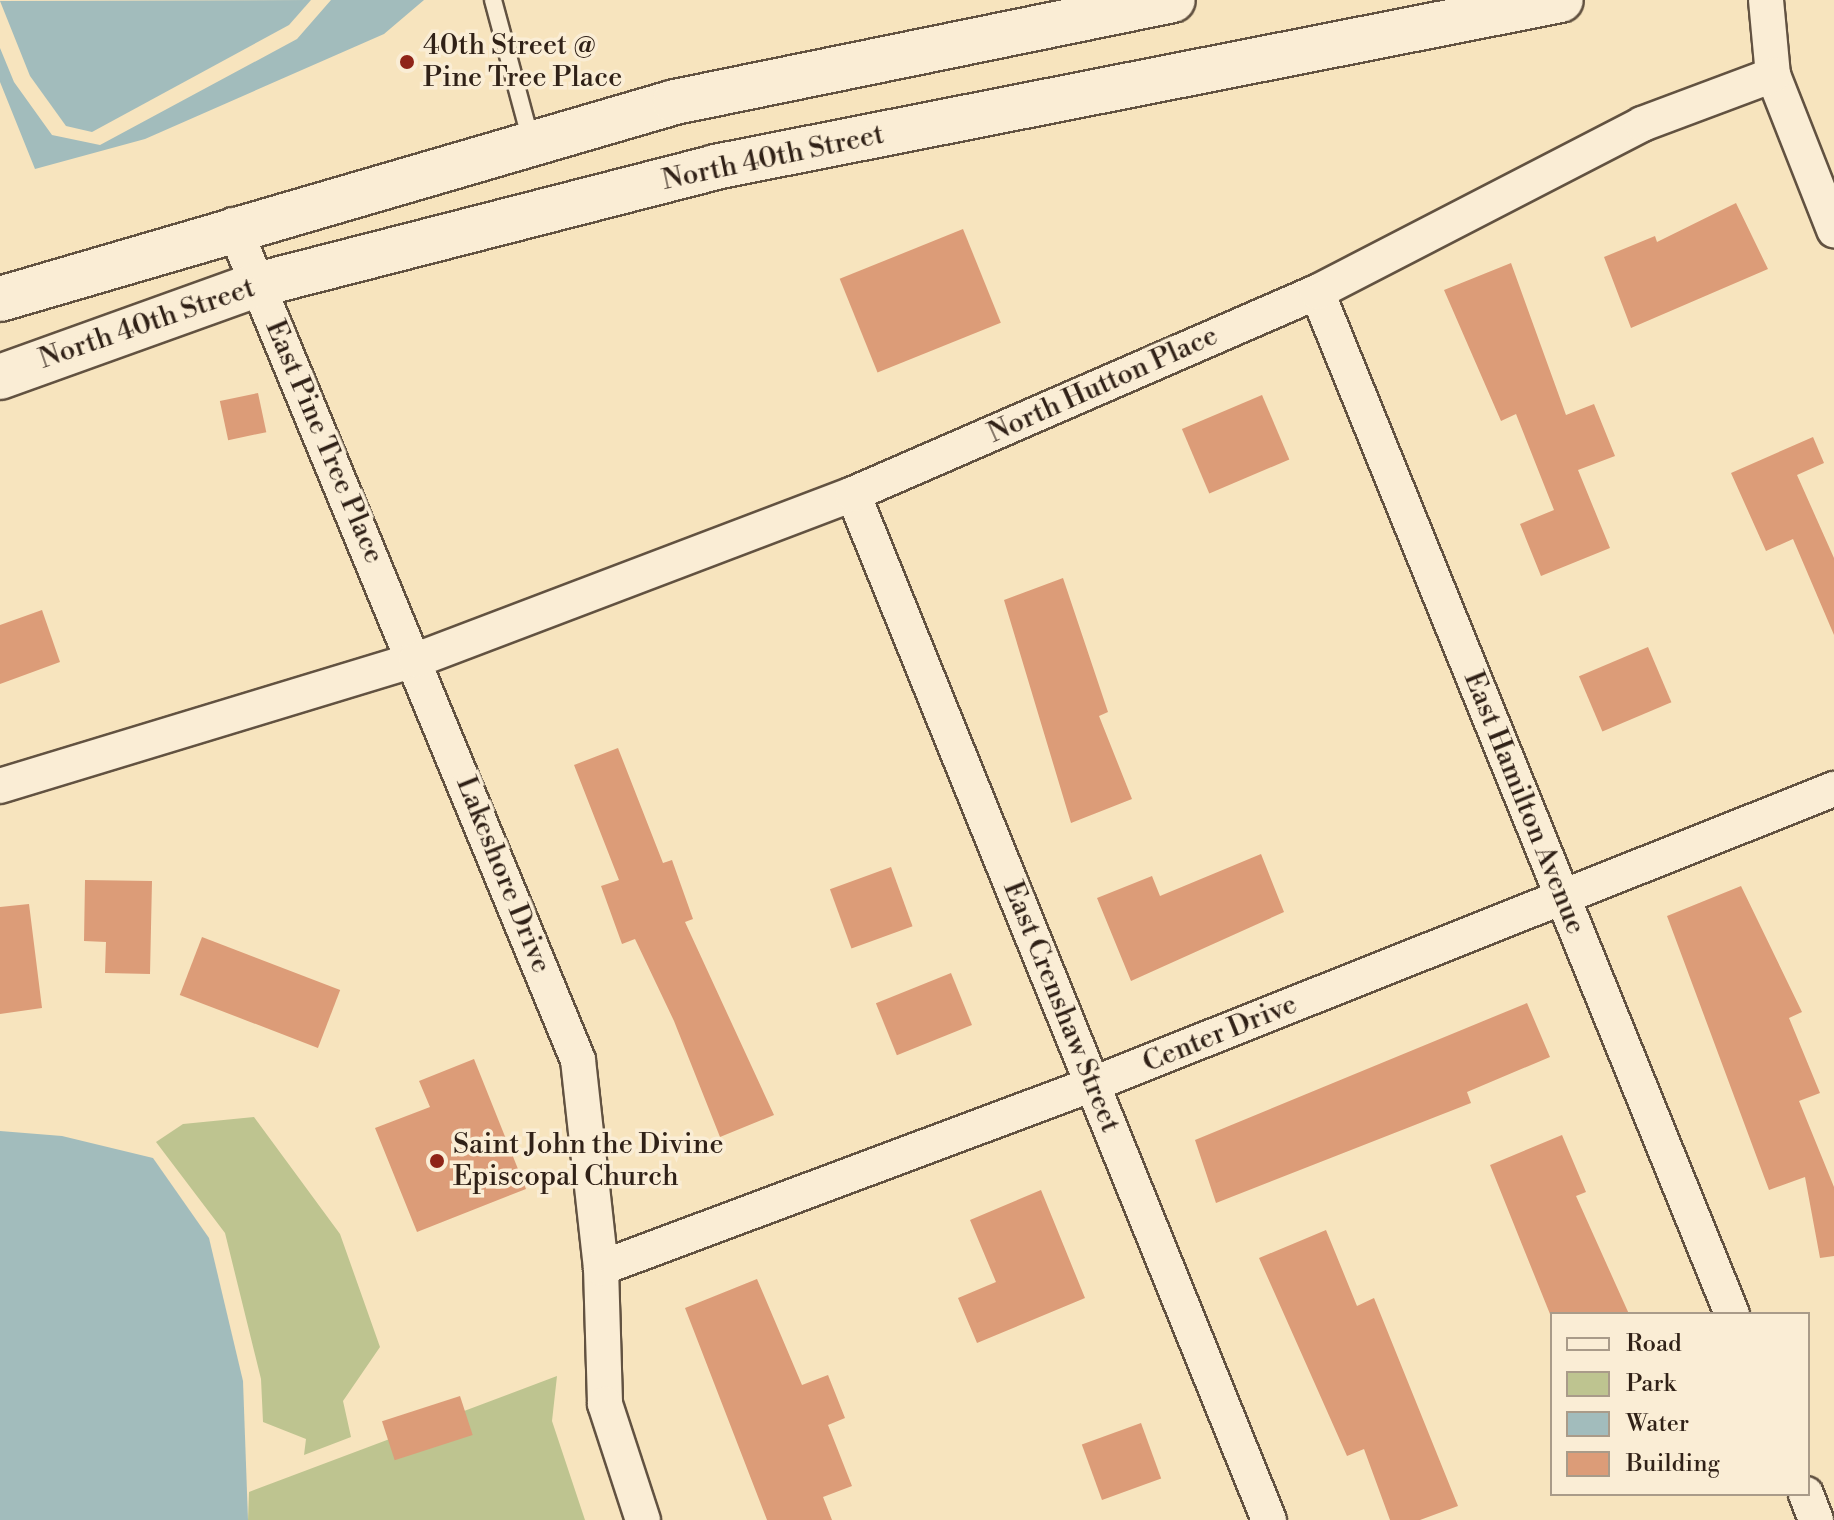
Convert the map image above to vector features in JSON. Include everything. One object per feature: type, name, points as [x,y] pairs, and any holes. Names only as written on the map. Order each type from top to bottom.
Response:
[{"type":"main road","points":[[0,299],[233,225],[675,102],[1173,0]]},
{"type":"main road","name":"North 40th Street","points":[[0,377],[253,286],[715,167],[1421,14],[1561,0]]},
{"type":"street","points":[[1766,0],[1773,75],[1834,230]]},
{"type":"street","name":"North Hutton Place","points":[[416,660],[853,494],[1317,292],[1642,124],[1773,75]]},
{"type":"street","name":"East Pine Tree Place","points":[[233,225],[253,286],[416,660]]},
{"type":"street","name":"East Hamilton Avenue","points":[[1317,292],[1731,1312]]},
{"type":"street","name":"East Crenshaw Street","points":[[853,494],[1269,1520]]},
{"type":"street","points":[[0,786],[416,660]]},
{"type":"street","name":"Lakeshore Drive","points":[[416,660],[578,1060],[601,1268],[605,1404],[643,1520]]},
{"type":"street","name":"Center Drive","points":[[601,1268],[1093,1084],[1834,789]]},
{"type":"street","points":[[1807,1496],[1816,1520]]},
{"type":"lane","points":[[493,0],[531,142]]},
{"type":"green space","points":[[254,1117],[340,1234],[380,1347],[343,1401],[351,1437],[304,1455],[306,1439],[263,1422],[261,1379],[225,1233],[156,1142],[183,1124]]},
{"type":"green space","points":[[557,1376],[552,1421],[585,1520],[248,1520],[249,1492]]},
{"type":"water","points":[[311,0],[289,25],[92,132],[66,126],[30,76],[0,1]]},
{"type":"water","points":[[331,0],[424,0],[384,34],[145,139],[35,169],[0,82],[0,48],[14,82],[52,135],[100,145],[297,39]]},
{"type":"water","points":[[0,1131],[62,1136],[153,1158],[209,1238],[243,1381],[248,1520],[0,1520]]},
{"type":"building","points":[[1736,203],[1768,269],[1631,328],[1604,257],[1655,236],[1657,242]]},
{"type":"building","points":[[963,229],[1001,323],[878,372],[840,279]]},
{"type":"building","points":[[1511,263],[1566,415],[1594,404],[1615,456],[1578,470],[1610,548],[1541,576],[1520,524],[1554,510],[1516,414],[1501,421],[1444,290]]},
{"type":"building","points":[[258,393],[266,432],[228,440],[220,401]]},
{"type":"building","points":[[1262,395],[1289,459],[1209,493],[1182,429]]},
{"type":"building","points":[[1813,437],[1824,463],[1797,475],[1834,558],[1834,635],[1793,539],[1766,551],[1731,473]]},
{"type":"building","points":[[1063,578],[1108,712],[1099,716],[1132,799],[1071,823],[1004,600]]},
{"type":"building","points":[[42,610],[60,662],[0,684],[0,625]]},
{"type":"building","points":[[1648,647],[1671,702],[1602,732],[1579,676]]},
{"type":"building","points":[[618,748],[663,863],[672,860],[693,919],[685,922],[774,1115],[720,1137],[674,1021],[635,939],[622,944],[601,886],[619,880],[574,765]]},
{"type":"building","points":[[1261,854],[1284,912],[1131,981],[1097,898],[1152,876],[1160,896]]},
{"type":"building","points":[[891,867],[913,926],[851,948],[830,889]]},
{"type":"building","points":[[85,880],[152,881],[150,974],[105,973],[106,942],[84,941]]},
{"type":"building","points":[[1741,886],[1802,1012],[1789,1018],[1820,1093],[1799,1101],[1834,1187],[1834,1256],[1820,1258],[1805,1177],[1769,1190],[1667,916]]},
{"type":"building","points":[[29,904],[42,1008],[0,1014],[0,907]]},
{"type":"building","points":[[202,937],[340,990],[318,1048],[180,995]]},
{"type":"building","points":[[951,973],[972,1025],[897,1055],[876,1003]]},
{"type":"building","points":[[1527,1003],[1550,1057],[1467,1092],[1471,1103],[1216,1203],[1195,1140]]},
{"type":"building","points":[[474,1059],[526,1189],[417,1232],[375,1128],[430,1107],[419,1081]]},
{"type":"building","points":[[1562,1135],[1586,1192],[1576,1196],[1628,1312],[1550,1314],[1490,1165]]},
{"type":"building","points":[[1041,1190],[1085,1298],[977,1343],[958,1298],[996,1282],[970,1220]]},
{"type":"building","points":[[1326,1230],[1357,1306],[1374,1298],[1458,1506],[1420,1520],[1390,1520],[1364,1449],[1347,1456],[1259,1258]]},
{"type":"building","points":[[757,1279],[802,1385],[828,1375],[845,1418],[828,1425],[852,1486],[823,1497],[832,1520],[767,1520],[685,1308]]},
{"type":"building","points":[[460,1396],[473,1435],[395,1460],[382,1421]]},
{"type":"building","points":[[1141,1423],[1161,1478],[1102,1500],[1082,1445]]},
{"type":"place","name":"40th Street @ Pine Tree Place","points":[[407,62]]},
{"type":"place","name":"Saint John the Divine Episcopal Church","points":[[437,1161]]}]
